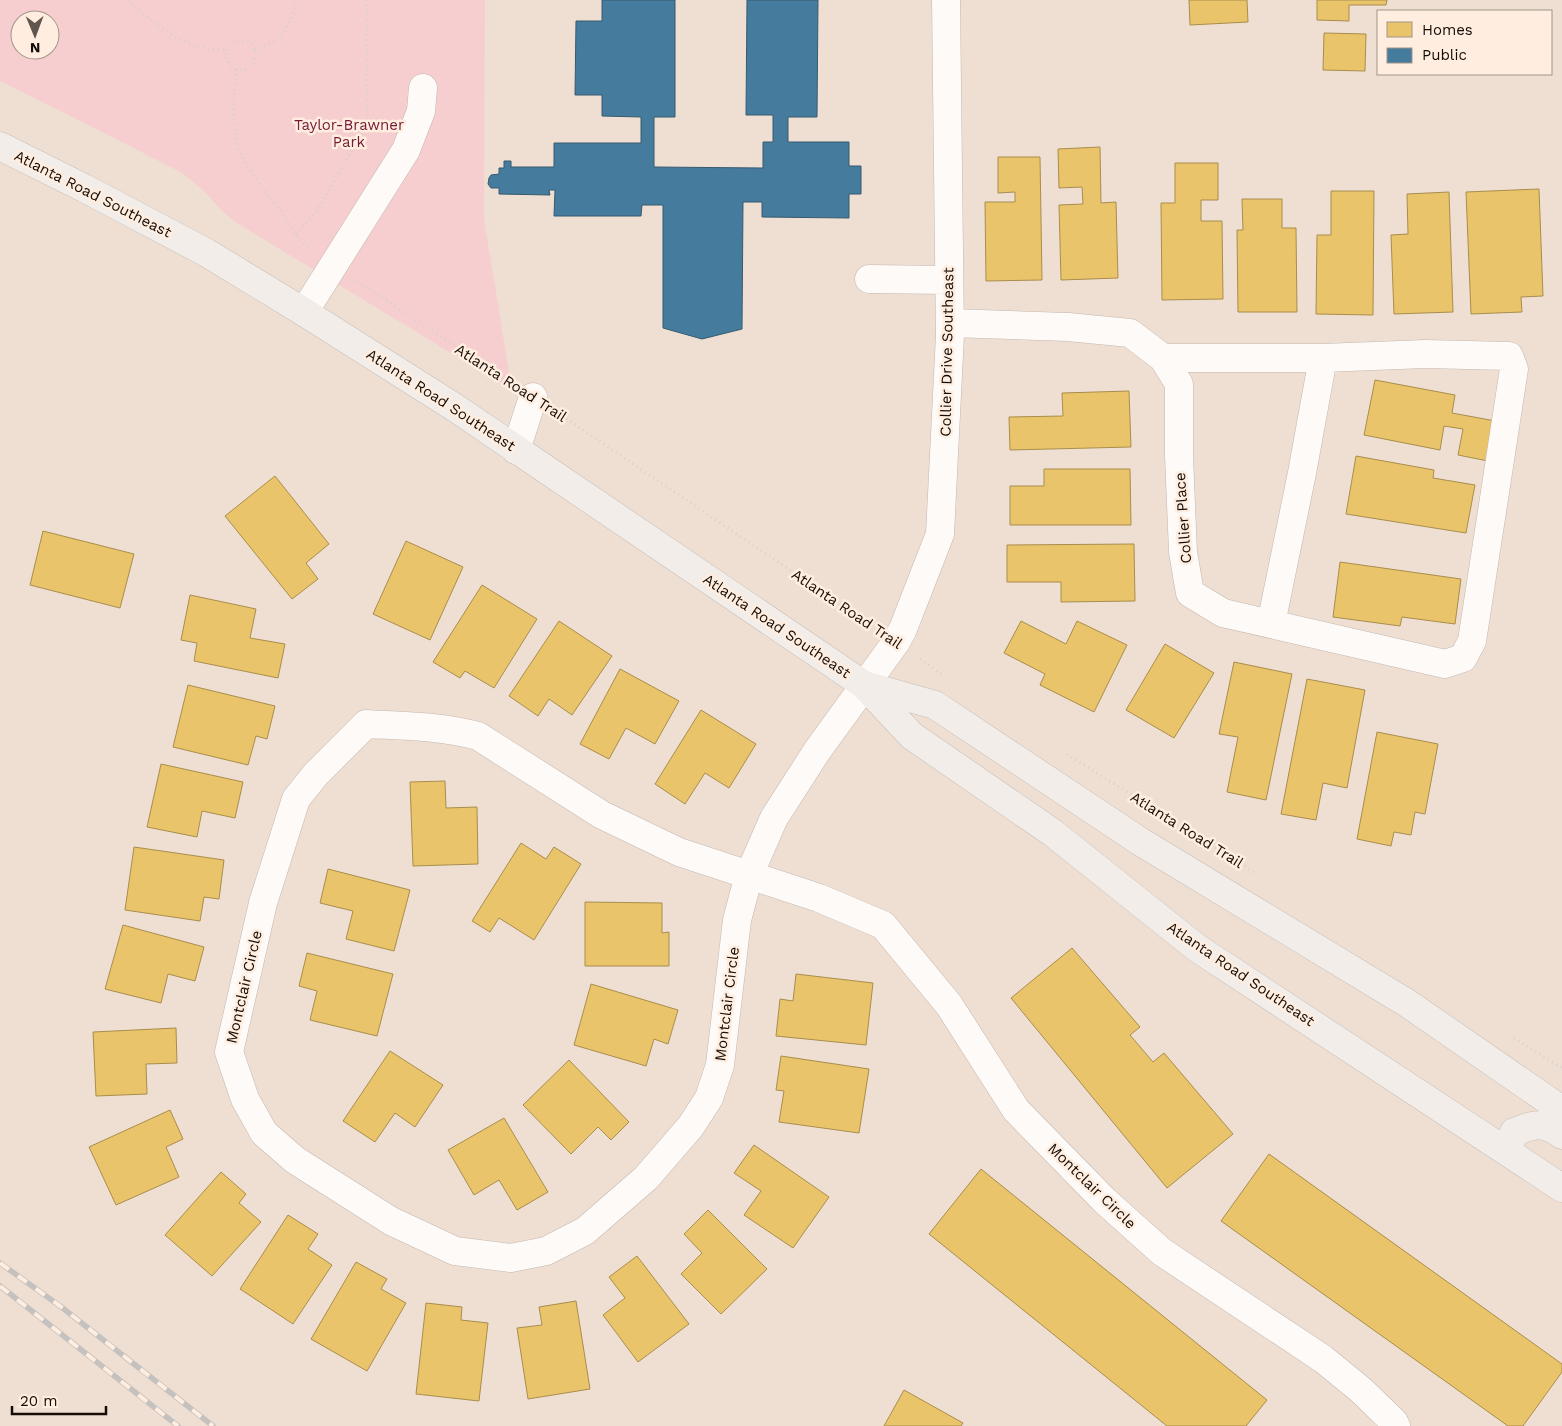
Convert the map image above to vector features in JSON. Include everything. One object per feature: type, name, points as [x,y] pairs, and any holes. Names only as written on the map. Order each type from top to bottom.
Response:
[{"type":"main road","name":"Atlanta Road Southeast","points":[[0,146],[207,253],[446,402],[864,685],[912,736],[1053,833],[1197,948],[1562,1188]]},
{"type":"main road","name":"Atlanta Road Southeast","points":[[864,685],[934,705],[1141,842],[1407,1003],[1562,1110]]},
{"type":"main road","points":[[1507,1151],[1514,1132],[1530,1125],[1550,1126],[1562,1135]]},
{"type":"street","name":"Collier Drive Southeast","points":[[864,685],[896,642],[903,629],[940,534],[950,324],[946,0]]},
{"type":"street","points":[[304,312],[406,150],[421,111],[423,88]]},
{"type":"street","points":[[869,279],[949,280]]},
{"type":"street","name":"Collier Place","points":[[950,324],[1068,327],[1130,333],[1163,358],[1179,384],[1179,456],[1183,543],[1190,592],[1223,613],[1445,664],[1463,658],[1472,641],[1514,369],[1508,356],[1425,354],[1323,358]]},
{"type":"street","points":[[1163,358],[1323,358],[1271,624]]},
{"type":"street","points":[[516,450],[533,397]]},
{"type":"street","name":"Montclair Circle","points":[[864,685],[817,751],[774,818],[749,874],[737,920],[720,1065],[709,1098],[691,1126],[646,1178],[586,1231],[546,1251],[511,1258],[455,1251],[391,1221],[295,1160],[264,1133],[245,1099],[229,1052],[263,903],[296,799],[316,774],[366,724],[457,730],[478,736],[602,815],[679,852],[749,874],[819,898],[883,925],[949,1005],[1016,1110],[1105,1201],[1162,1252],[1323,1359],[1361,1390],[1396,1426]]},
{"type":"path","points":[[128,0],[162,28],[186,43],[205,49],[226,50]]},
{"type":"path","points":[[256,50],[269,45],[280,37],[289,25],[297,0]]},
{"type":"path","points":[[296,234],[317,211],[367,124],[367,0]]},
{"type":"path","points":[[246,40],[256,50],[253,64],[246,69],[237,70],[226,60],[226,50],[232,42],[246,40]]},
{"type":"path","name":"Atlanta Road Trail","points":[[237,70],[234,96],[235,123],[242,154],[249,168],[305,245],[949,679]]},
{"type":"path","name":"Atlanta Road Trail","points":[[1066,753],[1255,873]]},
{"type":"path","points":[[1513,1037],[1562,1068]]},
{"type":"green space","name":"Taylor-Brawner Park","points":[[0,0],[485,0],[484,219],[512,390],[235,222],[204,191],[182,173],[0,81]]},
{"type":"building: Homes","points":[[1189,0],[1247,0],[1248,22],[1190,25]]},
{"type":"building: Homes","points":[[1317,0],[1387,0],[1386,5],[1349,5],[1349,21],[1317,20]]},
{"type":"building: Homes","points":[[1324,33],[1366,34],[1365,71],[1323,70]]},
{"type":"building: Homes","points":[[1100,147],[1101,203],[1116,202],[1118,278],[1061,280],[1059,205],[1083,204],[1082,187],[1059,188],[1058,149]]},
{"type":"building: Homes","points":[[998,157],[1040,157],[1042,280],[986,281],[985,202],[1015,202],[1015,192],[998,193]]},
{"type":"building: Homes","points":[[1175,163],[1218,163],[1218,200],[1201,200],[1201,221],[1222,221],[1223,299],[1162,300],[1161,203],[1175,203]]},
{"type":"building: Homes","points":[[1539,189],[1543,296],[1521,297],[1522,312],[1471,314],[1466,192]]},
{"type":"building: Homes","points":[[1331,191],[1374,191],[1373,315],[1316,314],[1317,235],[1331,235]]},
{"type":"building: Homes","points":[[1449,192],[1453,312],[1394,314],[1391,235],[1408,234],[1407,194]]},
{"type":"building: Homes","points":[[1242,199],[1282,199],[1282,228],[1296,228],[1297,312],[1238,312],[1237,230],[1243,230]]},
{"type":"building: Homes","points":[[1375,380],[1455,395],[1452,413],[1501,422],[1493,462],[1458,455],[1463,429],[1444,426],[1440,450],[1364,435]]},
{"type":"building: Homes","points":[[1129,391],[1131,447],[1010,450],[1009,417],[1063,416],[1062,393]]},
{"type":"building: Homes","points":[[1356,456],[1434,470],[1433,478],[1475,485],[1466,533],[1346,514]]},
{"type":"building: Homes","points":[[1044,469],[1130,469],[1131,525],[1010,525],[1010,486],[1044,486]]},
{"type":"building: Homes","points":[[275,476],[329,544],[306,563],[318,579],[292,599],[225,516]]},
{"type":"building: Homes","points":[[43,531],[134,554],[120,608],[30,585]]},
{"type":"building: Homes","points":[[406,541],[463,567],[430,640],[373,614]]},
{"type":"building: Homes","points":[[1134,544],[1135,601],[1061,602],[1061,582],[1007,582],[1007,545]]},
{"type":"building: Homes","points":[[1340,562],[1461,579],[1455,624],[1402,617],[1400,626],[1333,617]]},
{"type":"building: Homes","points":[[482,585],[537,619],[494,688],[465,671],[460,678],[433,662]]},
{"type":"building: Homes","points":[[190,595],[256,609],[250,638],[285,644],[278,678],[194,661],[197,643],[181,640]]},
{"type":"building: Homes","points":[[559,621],[612,656],[572,715],[549,699],[538,716],[509,696]]},
{"type":"building: Homes","points":[[1021,621],[1066,644],[1077,621],[1127,645],[1094,712],[1040,685],[1045,674],[1004,653]]},
{"type":"building: Homes","points":[[1165,644],[1214,673],[1174,738],[1126,710]]},
{"type":"building: Homes","points":[[1234,662],[1292,674],[1266,800],[1227,792],[1238,737],[1219,734]]},
{"type":"building: Homes","points":[[620,669],[679,701],[655,744],[626,728],[609,759],[580,744]]},
{"type":"building: Homes","points":[[1307,679],[1365,690],[1347,788],[1323,783],[1316,820],[1281,814]]},
{"type":"building: Homes","points":[[188,685],[275,706],[267,739],[256,736],[248,765],[173,747]]},
{"type":"building: Homes","points":[[701,710],[756,744],[729,788],[705,773],[685,804],[655,784]]},
{"type":"building: Homes","points":[[1377,732],[1438,744],[1425,814],[1415,812],[1411,835],[1394,832],[1391,846],[1357,839]]},
{"type":"building: Homes","points":[[161,764],[243,782],[235,818],[202,811],[197,837],[147,827]]},
{"type":"building: Homes","points":[[445,781],[446,808],[477,807],[478,864],[413,866],[410,782]]},
{"type":"building: Homes","points":[[521,843],[546,859],[554,847],[581,864],[534,940],[499,918],[490,932],[472,921]]},
{"type":"building: Homes","points":[[134,847],[224,860],[219,899],[204,897],[200,921],[125,910]]},
{"type":"building: Homes","points":[[328,869],[410,890],[394,951],[346,939],[353,911],[320,903]]},
{"type":"building: Homes","points":[[585,902],[662,903],[662,933],[669,932],[669,966],[585,966]]},
{"type":"building: Homes","points":[[123,925],[204,947],[195,981],[168,974],[161,1003],[105,989]]},
{"type":"building: Homes","points":[[1072,948],[1140,1027],[1130,1035],[1153,1062],[1164,1053],[1233,1134],[1167,1188],[1011,998]]},
{"type":"building: Homes","points":[[307,953],[393,974],[377,1036],[310,1020],[317,991],[299,986]]},
{"type":"building: Homes","points":[[796,974],[873,983],[866,1045],[776,1036],[780,999],[793,1001]]},
{"type":"building: Homes","points":[[591,984],[678,1010],[668,1044],[654,1039],[646,1066],[574,1045]]},
{"type":"building: Homes","points":[[176,1028],[177,1063],[146,1064],[147,1094],[96,1096],[93,1032]]},
{"type":"building: Homes","points":[[390,1051],[443,1085],[415,1127],[395,1113],[375,1142],[343,1121]]},
{"type":"building: Homes","points":[[781,1056],[869,1069],[859,1133],[779,1122],[784,1091],[776,1090]]},
{"type":"building: Homes","points":[[569,1060],[629,1122],[611,1140],[598,1127],[571,1154],[523,1105]]},
{"type":"building: Homes","points":[[170,1110],[183,1139],[166,1147],[179,1177],[116,1205],[89,1147]]},
{"type":"building: Homes","points":[[504,1118],[548,1192],[517,1210],[499,1180],[474,1195],[448,1150]]},
{"type":"building: Homes","points":[[754,1145],[829,1197],[793,1248],[744,1215],[761,1191],[734,1173]]},
{"type":"building: Homes","points":[[1269,1154],[1562,1364],[1562,1372],[1523,1426],[1508,1426],[1221,1221]]},
{"type":"building: Homes","points":[[981,1169],[1267,1400],[1246,1426],[1167,1426],[929,1234]]},
{"type":"building: Homes","points":[[221,1172],[246,1194],[239,1203],[261,1222],[212,1276],[165,1235]]},
{"type":"building: Homes","points":[[708,1210],[767,1269],[721,1314],[681,1274],[702,1253],[684,1234]]},
{"type":"building: Homes","points":[[288,1215],[318,1234],[308,1249],[332,1265],[293,1324],[240,1289]]},
{"type":"building: Homes","points":[[637,1256],[689,1324],[638,1362],[603,1315],[625,1298],[609,1277]]},
{"type":"building: Homes","points":[[356,1262],[387,1279],[381,1289],[406,1303],[367,1371],[311,1339]]},
{"type":"building: Homes","points":[[576,1301],[590,1389],[528,1399],[517,1328],[542,1325],[539,1307]]},
{"type":"building: Homes","points":[[426,1303],[462,1307],[461,1320],[488,1323],[479,1401],[416,1394]]},
{"type":"building: Homes","points":[[904,1390],[963,1423],[961,1426],[884,1426]]},
{"type":"building: Public","points":[[602,0],[675,0],[675,117],[654,117],[654,167],[763,168],[763,142],[773,142],[773,115],[746,115],[747,0],[818,0],[817,117],[788,117],[788,142],[849,142],[849,166],[861,166],[861,194],[849,194],[849,218],[762,217],[762,202],[743,202],[742,329],[702,339],[663,328],[663,205],[642,205],[641,216],[554,216],[555,190],[549,190],[550,195],[499,194],[499,188],[491,188],[488,184],[491,175],[499,174],[499,168],[504,168],[504,161],[511,161],[511,167],[554,167],[554,143],[641,143],[641,117],[602,116],[602,95],[575,95],[576,21],[602,21]]},
{"type":"railway","points":[[0,1263],[60,1306],[213,1426]]},
{"type":"railway","points":[[0,1286],[178,1426]]}]
